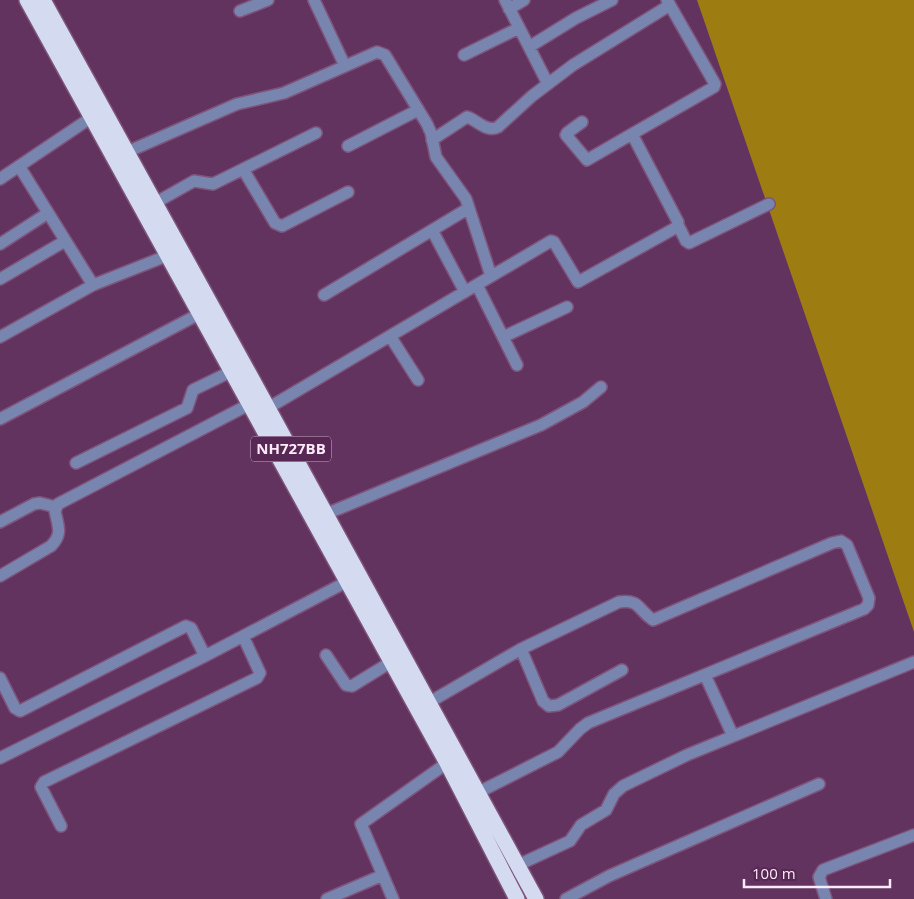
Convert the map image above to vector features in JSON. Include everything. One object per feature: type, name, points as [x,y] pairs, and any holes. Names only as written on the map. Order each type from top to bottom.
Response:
[{"type":"highway","name":"NH727BB","points":[[27,0],[250,404],[428,703],[479,792],[536,899]]},
{"type":"highway","name":"NH727BB","points":[[43,0],[326,514],[391,662],[447,763],[517,899]]},
{"type":"street","points":[[240,12],[268,0]]},
{"type":"street","points":[[314,0],[345,66]]},
{"type":"street","points":[[524,0],[507,4],[548,84]]},
{"type":"street","points":[[530,48],[576,18],[612,0]]},
{"type":"street","points":[[432,140],[467,117],[494,130],[532,96],[573,65],[669,3],[715,84],[714,87],[586,160],[566,134],[582,122]]},
{"type":"street","points":[[464,54],[519,28]]},
{"type":"street","points":[[127,152],[237,104],[284,93],[377,52],[385,55],[427,124],[436,157],[462,190],[491,276]]},
{"type":"street","points":[[348,146],[418,110]]},
{"type":"street","points":[[2,174],[19,166],[92,117]]},
{"type":"street","points":[[155,202],[194,181],[213,184],[316,134]]},
{"type":"street","points":[[632,134],[658,181],[686,241],[690,243],[769,204]]},
{"type":"street","points":[[19,166],[93,285]]},
{"type":"street","points":[[244,169],[275,223],[282,226],[348,192]]},
{"type":"street","points":[[324,295],[469,208]]},
{"type":"street","points":[[0,244],[48,213]]},
{"type":"street","points":[[268,408],[552,241],[576,280],[581,281],[678,225]]},
{"type":"street","points":[[432,230],[465,292]]},
{"type":"street","points":[[0,280],[65,241]]},
{"type":"street","points":[[0,337],[93,285],[168,255]]},
{"type":"street","points":[[477,285],[517,365]]},
{"type":"street","points":[[503,337],[567,307]]},
{"type":"street","points":[[0,419],[201,313]]},
{"type":"street","points":[[390,336],[418,380]]},
{"type":"street","points":[[76,463],[186,408],[193,390],[232,371]]},
{"type":"street","points":[[326,514],[540,425],[583,402],[601,387]]},
{"type":"street","points":[[0,576],[51,546],[57,540],[59,529],[55,511],[58,504],[250,404]]},
{"type":"street","points":[[0,522],[34,504],[47,504],[56,507]]},
{"type":"street","points":[[428,703],[521,649],[619,602],[629,601],[637,604],[653,620],[832,544],[841,541],[847,545],[869,598],[868,605],[864,609],[588,723],[558,752],[479,792]]},
{"type":"street","points":[[0,758],[205,656],[353,578]]},
{"type":"street","points":[[0,678],[14,708],[20,711],[186,626],[191,628],[205,656]]},
{"type":"street","points":[[61,826],[41,787],[44,782],[257,678],[260,673],[243,636]]},
{"type":"street","points":[[521,649],[543,701],[549,706],[558,705],[622,670]]},
{"type":"street","points":[[326,655],[348,686],[352,686],[391,662]]},
{"type":"street","points":[[518,865],[570,841],[581,825],[606,810],[614,794],[623,786],[687,755],[914,662]]},
{"type":"street","points":[[705,675],[734,736]]},
{"type":"street","points":[[393,899],[361,824],[447,763]]},
{"type":"street","points":[[566,899],[609,876],[819,784]]},
{"type":"street","points":[[826,899],[819,877],[823,870],[914,835]]},
{"type":"street","points":[[327,899],[383,875]]},
{"type":"shaded area","points":[[697,0],[914,0],[914,632]]}]
